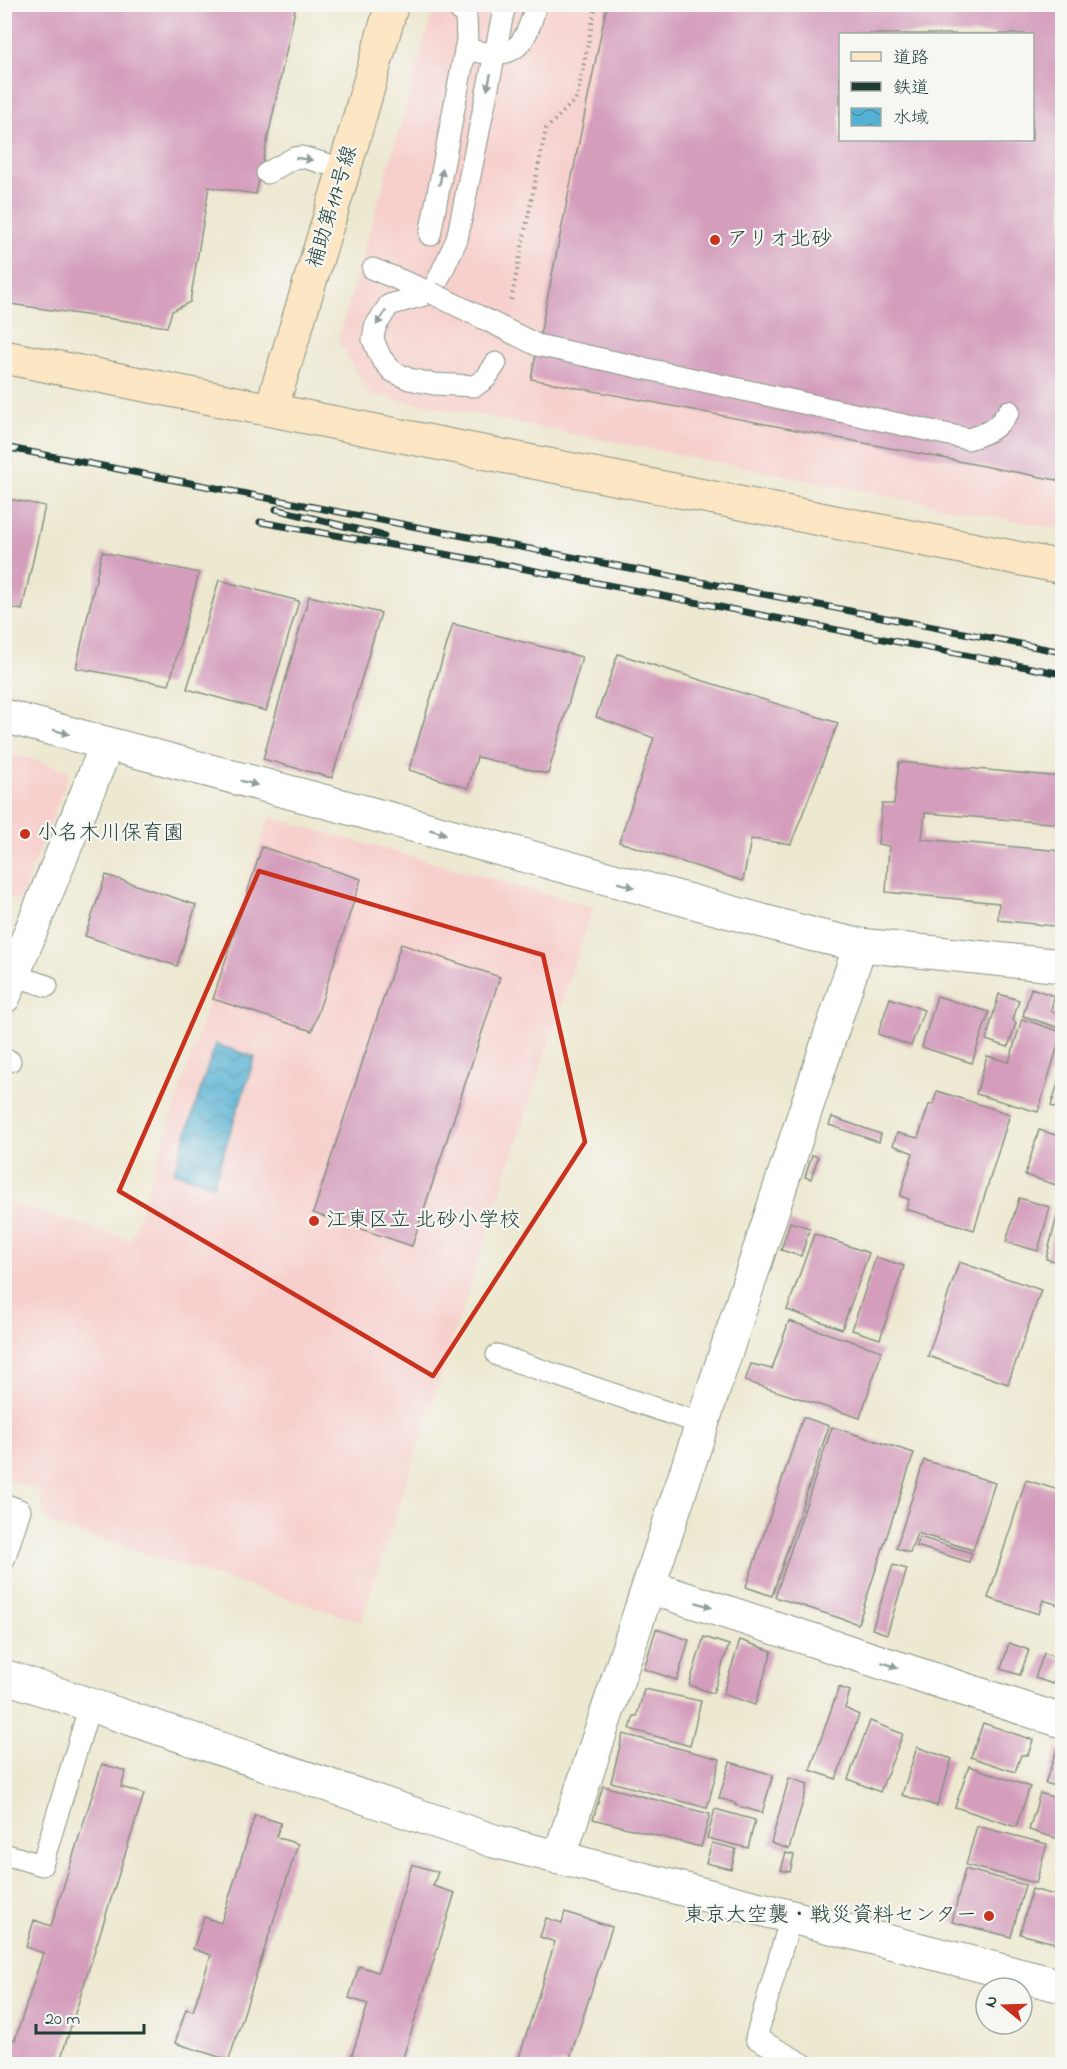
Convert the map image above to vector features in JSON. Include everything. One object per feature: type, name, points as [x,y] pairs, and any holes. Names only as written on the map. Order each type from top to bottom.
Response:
[{"type":"street","name":"補助第117号線","points":[[271,410],[392,4]]},
{"type":"street","points":[[4,357],[1062,567]]},
{"type":"street","points":[[4,716],[814,935],[860,945],[1062,966]]},
{"type":"street","points":[[9,986],[107,744]]},
{"type":"street","points":[[559,1858],[860,945]]},
{"type":"street","points":[[649,1587],[1062,1721]]},
{"type":"street","points":[[4,1676],[494,1841],[1062,1986]]},
{"type":"lane","points":[[430,235],[466,40],[466,17],[455,4]]},
{"type":"lane","points":[[496,363],[486,378],[475,386],[434,384],[410,379],[392,371],[381,358],[373,340],[375,327],[390,306],[432,293],[457,239],[505,4]]},
{"type":"lane","points":[[465,49],[490,55],[512,51],[523,41],[532,22],[536,4]]},
{"type":"lane","points":[[267,173],[302,156],[344,169]]},
{"type":"lane","points":[[372,269],[432,293],[537,345],[968,439],[990,432],[1010,411]]},
{"type":"lane","points":[[9,986],[47,986]]},
{"type":"lane","points":[[497,1355],[702,1424]]},
{"type":"lane","points":[[4,1504],[20,1510],[4,1560]]},
{"type":"lane","points":[[4,1854],[42,1865],[90,1705]]},
{"type":"lane","points":[[792,1917],[756,2038],[803,2064]]},
{"type":"path","points":[[509,310],[546,129],[577,98],[596,4]]},
{"type":"highlighted area","points":[[259,871],[543,955],[585,1142],[433,1376],[119,1191]]},
{"type":"shaded area","name":"アリオ北砂","points":[[435,5],[1062,5],[1062,530],[369,394],[338,340]]},
{"type":"shaded area","name":"小名木川保育園","points":[[4,751],[70,771],[20,901],[5,896]]},
{"type":"shaded area","name":"江東区立 北砂小学校","points":[[269,817],[593,907],[361,1622],[48,1523],[38,1490],[5,1478],[5,1201],[131,1240]]},
{"type":"water","points":[[215,1044],[255,1057],[213,1185],[174,1172]]},
{"type":"building","name":"アリオ北砂","points":[[607,4],[1062,4],[1062,481],[531,379]]},
{"type":"building","points":[[4,5],[296,5],[256,194],[209,187],[190,302],[172,311],[167,327],[4,303]]},
{"type":"building","points":[[4,498],[45,506],[22,610],[4,606]]},
{"type":"building","points":[[102,552],[199,573],[169,685],[76,668]]},
{"type":"building","points":[[219,580],[299,601],[266,711],[187,689]]},
{"type":"building","points":[[309,596],[381,613],[332,778],[263,759]]},
{"type":"building","points":[[453,624],[582,657],[548,774],[477,757],[468,788],[409,770]]},
{"type":"building","points":[[618,654],[838,723],[791,844],[751,839],[743,881],[619,842],[654,738],[596,717]]},
{"type":"building","points":[[899,762],[1062,777],[1062,824],[925,813],[922,839],[1062,851],[1062,927],[998,920],[999,903],[886,892],[889,846],[878,844],[882,804],[894,804]]},
{"type":"building","points":[[262,847],[361,879],[312,1031],[213,999]]},
{"type":"building","points":[[106,875],[196,905],[177,966],[85,936]]},
{"type":"building","points":[[401,944],[500,977],[412,1246],[313,1213]]},
{"type":"building","points":[[1031,988],[1054,996],[1051,1011],[1062,1015],[1062,1029],[1023,1016]]},
{"type":"building","points":[[999,994],[1019,1000],[1013,1020],[1016,1023],[1008,1047],[986,1040]]},
{"type":"building","points":[[937,996],[989,1012],[972,1063],[922,1047]]},
{"type":"building","points":[[890,998],[924,1010],[911,1046],[878,1034]]},
{"type":"building","points":[[1022,1019],[1062,1032],[1038,1112],[976,1094],[987,1056],[1009,1062]]},
{"type":"building","points":[[1062,1070],[1062,1110],[1051,1106]]},
{"type":"building","points":[[937,1091],[1010,1114],[974,1230],[906,1209],[909,1199],[900,1196],[913,1153],[893,1145],[897,1133],[918,1138],[929,1105],[933,1104]]},
{"type":"building","points":[[832,1117],[881,1134],[879,1142],[829,1125]]},
{"type":"building","points":[[1039,1130],[1062,1137],[1062,1165],[1056,1185],[1025,1175]]},
{"type":"building","points":[[812,1155],[818,1157],[811,1179],[805,1177]]},
{"type":"building","points":[[1019,1198],[1050,1207],[1038,1251],[1006,1242]]},
{"type":"building","points":[[1059,1208],[1062,1209],[1062,1263],[1046,1259]]},
{"type":"building","points":[[790,1222],[810,1228],[801,1256],[781,1250]]},
{"type":"building","points":[[814,1234],[869,1253],[842,1329],[787,1310]]},
{"type":"building","points":[[876,1257],[904,1266],[880,1339],[852,1330]]},
{"type":"building","points":[[959,1262],[1041,1290],[1008,1384],[928,1356]]},
{"type":"building","points":[[789,1321],[882,1351],[860,1418],[745,1381],[751,1364],[772,1369]]},
{"type":"building","points":[[803,1417],[829,1426],[772,1596],[746,1587]]},
{"type":"building","points":[[832,1427],[914,1453],[858,1624],[775,1597]]},
{"type":"building","points":[[924,1460],[995,1483],[973,1550],[917,1533],[910,1553],[896,1548]]},
{"type":"building","points":[[1026,1480],[1062,1491],[1062,1606],[1043,1600],[1039,1614],[988,1598]]},
{"type":"building","points":[[919,1537],[972,1553],[969,1562],[916,1546]]},
{"type":"building","points":[[893,1565],[907,1569],[887,1634],[872,1629]]},
{"type":"building","points":[[656,1629],[689,1640],[677,1680],[644,1669]]},
{"type":"building","points":[[704,1637],[729,1645],[713,1693],[689,1685]]},
{"type":"building","points":[[740,1640],[772,1651],[755,1705],[723,1694]]},
{"type":"building","points":[[1009,1643],[1029,1650],[1020,1675],[1001,1669]]},
{"type":"building","points":[[1044,1653],[1061,1659],[1053,1684],[1035,1678]]},
{"type":"building","points":[[839,1687],[850,1691],[845,1708],[859,1715],[836,1779],[810,1770]]},
{"type":"building","points":[[644,1689],[701,1701],[690,1746],[630,1729],[634,1716],[637,1716]]},
{"type":"building","points":[[870,1721],[903,1734],[880,1792],[848,1779]]},
{"type":"building","points":[[983,1723],[1033,1740],[1028,1755],[1021,1755],[1015,1772],[971,1757]]},
{"type":"building","points":[[623,1734],[720,1759],[707,1808],[611,1782]]},
{"type":"building","points":[[917,1747],[952,1759],[937,1806],[902,1795]]},
{"type":"building","points":[[1057,1749],[1062,1751],[1062,1788],[1045,1783]]},
{"type":"building","points":[[730,1762],[773,1775],[762,1813],[719,1798]]},
{"type":"building","points":[[102,1764],[126,1771],[121,1787],[144,1794],[59,2064],[5,2064],[9,2037],[15,2040],[43,1953],[26,1947],[34,1920],[51,1926]]},
{"type":"building","points":[[969,1766],[1030,1787],[1016,1827],[955,1807]]},
{"type":"building","points":[[789,1778],[808,1784],[789,1849],[771,1843]]},
{"type":"building","points":[[603,1786],[710,1814],[701,1847],[593,1819]]},
{"type":"building","points":[[1040,1793],[1062,1800],[1062,1840],[1029,1830]]},
{"type":"building","points":[[715,1809],[755,1820],[748,1848],[707,1838]]},
{"type":"building","points":[[255,1815],[281,1823],[276,1837],[298,1844],[229,2060],[175,2043],[186,2009],[193,2011],[211,1955],[193,1949],[204,1917],[221,1923]]},
{"type":"building","points":[[977,1826],[1047,1844],[1036,1883],[966,1865]]},
{"type":"building","points":[[712,1843],[736,1849],[731,1869],[706,1863]]},
{"type":"building","points":[[786,1853],[794,1855],[790,1872],[781,1870]]},
{"type":"building","points":[[412,1864],[438,1872],[433,1886],[455,1893],[401,2064],[341,2064],[343,2058],[350,2061],[368,2004],[349,1998],[359,1966],[378,1972]]},
{"type":"building","points":[[965,1869],[1025,1885],[1011,1937],[952,1922]]},
{"type":"building","points":[[1032,1889],[1062,1897],[1062,1945],[1020,1934]]},
{"type":"building","points":[[565,1912],[612,1927],[568,2064],[517,2064],[555,1942],[540,1937],[546,1918],[562,1923]]},
{"type":"railway","points":[[4,447],[1062,652]]},
{"type":"railway","points":[[276,509],[384,536]]},
{"type":"railway","points":[[260,522],[495,563],[1062,674]]},
{"type":"place","name":"アリオ北砂","points":[[715,240]]},
{"type":"place","name":"小名木川保育園","points":[[25,834]]},
{"type":"place","name":"江東区立 北砂小学校","points":[[314,1221]]},
{"type":"place","name":"東京大空襲・戦災資料センター","points":[[989,1916]]}]
